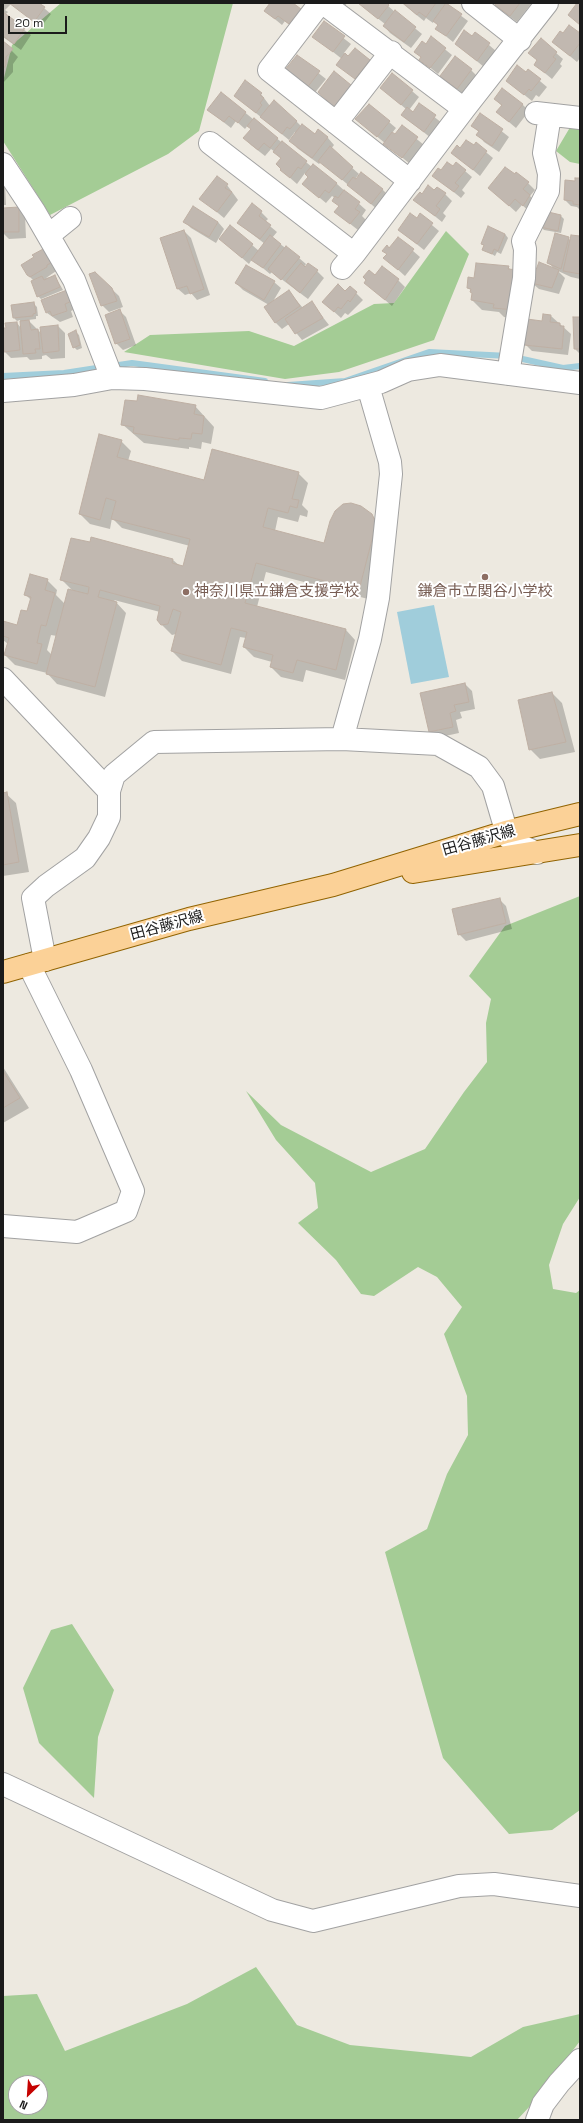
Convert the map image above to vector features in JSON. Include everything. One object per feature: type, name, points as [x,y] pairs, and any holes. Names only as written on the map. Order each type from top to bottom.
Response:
[{"type":"main road","name":"田谷藤沢線","points":[[3,972],[189,919],[333,885],[506,832],[580,814]]},
{"type":"main road","name":"田谷藤沢線","points":[[333,885],[580,845]]},
{"type":"street","points":[[320,3],[269,70],[410,181]]},
{"type":"street","points":[[323,3],[391,52],[464,109]]},
{"type":"street","points":[[473,3],[520,40]]},
{"type":"street","points":[[210,142],[348,261],[464,109],[520,40],[547,3]]},
{"type":"street","points":[[336,123],[391,52]]},
{"type":"street","points":[[508,371],[524,278],[525,249],[523,241],[548,191],[549,174],[544,153],[543,114],[580,118]]},
{"type":"street","points":[[3,164],[49,236],[74,280],[112,378]]},
{"type":"street","points":[[49,236],[70,218]]},
{"type":"street","points":[[3,391],[74,385],[112,378],[145,379],[321,398],[368,386],[408,370],[440,365],[508,371],[580,383]]},
{"type":"street","points":[[342,739],[370,639],[378,598],[391,474],[390,462],[368,386]]},
{"type":"street","points":[[3,679],[109,791]]},
{"type":"street","points":[[3,1226],[77,1232],[126,1211],[133,1191],[37,962],[33,898],[46,886],[85,858],[109,817],[109,791],[114,775],[154,742],[342,739],[438,744],[479,767],[493,786],[508,837],[517,844],[537,853]]},
{"type":"street","points":[[3,1784],[272,1910],[313,1921],[459,1886],[494,1884],[580,1896]]},
{"type":"street","points":[[536,2120],[544,2104],[559,2083],[580,2060]]},
{"type":"green space","points":[[61,3],[233,3],[199,131],[168,154],[50,215],[3,141],[3,82],[12,45]]},
{"type":"green space","points":[[572,124],[580,127],[580,164],[570,162],[556,151]]},
{"type":"green space","points":[[446,231],[469,254],[434,340],[339,372],[285,379],[124,352],[150,335],[249,331],[294,346],[374,304],[394,303]]},
{"type":"green space","points":[[580,896],[580,1197],[563,1224],[549,1265],[553,1289],[576,1293],[580,1290],[580,1810],[552,1830],[509,1834],[443,1758],[385,1552],[427,1529],[447,1474],[468,1435],[467,1396],[444,1334],[462,1307],[437,1277],[418,1267],[374,1296],[361,1294],[336,1260],[298,1223],[318,1208],[315,1183],[276,1140],[246,1091],[281,1125],[371,1172],[425,1149],[464,1092],[487,1062],[486,1023],[491,999],[469,976],[505,926]]},
{"type":"green space","points":[[72,1624],[114,1690],[98,1737],[94,1798],[39,1743],[23,1688],[51,1630]]},
{"type":"green space","points":[[256,1967],[297,2025],[350,2045],[471,2057],[523,2027],[580,2014],[580,2041],[531,2105],[517,2120],[3,2120],[3,1996],[37,1994],[65,2051],[187,2004]]},
{"type":"water","points":[[434,605],[449,677],[411,684],[397,612]]},
{"type":"building","points":[[9,3],[39,3],[45,7],[34,22]]},
{"type":"building","points":[[270,3],[293,3],[301,9],[289,24],[278,16],[275,19],[264,11]]},
{"type":"building","points":[[358,3],[387,3],[389,5],[378,19]]},
{"type":"building","points":[[403,3],[436,3],[426,17],[419,12],[417,15]]},
{"type":"building","points":[[446,3],[462,14],[446,36],[435,29],[438,25],[433,21]]},
{"type":"building","points":[[496,3],[520,3],[510,16],[495,5]]},
{"type":"building","points":[[577,3],[580,3],[580,25],[568,15]]},
{"type":"building","points":[[395,10],[416,27],[404,42],[383,26]]},
{"type":"building","points":[[3,12],[25,28],[14,44],[3,36]]},
{"type":"building","points":[[324,21],[345,36],[333,52],[312,37]]},
{"type":"building","points":[[569,25],[580,33],[580,43],[570,56],[552,42],[560,31],[563,33]]},
{"type":"building","points":[[464,30],[472,36],[475,32],[490,43],[477,61],[455,44]]},
{"type":"building","points":[[431,36],[446,48],[430,68],[419,60],[421,57],[414,52],[422,41],[426,44]]},
{"type":"building","points":[[541,38],[557,52],[553,57],[556,59],[545,73],[534,65],[537,60],[528,53]]},
{"type":"building","points":[[3,41],[13,49],[6,57],[6,65],[3,69]]},
{"type":"building","points":[[355,48],[370,60],[355,79],[336,65],[345,53],[348,56]]},
{"type":"building","points":[[297,55],[320,71],[306,89],[284,71]]},
{"type":"building","points":[[455,56],[472,69],[457,89],[440,76]]},
{"type":"building","points":[[517,65],[526,72],[528,69],[541,79],[531,91],[529,89],[524,95],[506,81]]},
{"type":"building","points":[[334,71],[351,85],[334,107],[318,92]]},
{"type":"building","points":[[392,73],[413,90],[401,105],[380,88]]},
{"type":"building","points":[[245,80],[262,93],[260,95],[264,98],[260,103],[262,105],[256,113],[234,96]]},
{"type":"building","points":[[502,88],[523,104],[509,122],[496,112],[502,105],[494,99]]},
{"type":"building","points":[[221,92],[246,112],[238,123],[229,116],[224,122],[207,110]]},
{"type":"building","points":[[274,100],[297,121],[290,129],[287,127],[282,134],[260,117]]},
{"type":"building","points":[[419,103],[436,115],[424,132],[401,115],[407,107],[413,112]]},
{"type":"building","points":[[369,104],[390,121],[377,137],[355,119]]},
{"type":"building","points":[[480,113],[503,129],[492,146],[476,135],[479,131],[471,126]]},
{"type":"building","points":[[254,118],[278,138],[270,148],[264,143],[258,150],[243,138],[251,129],[247,126]]},
{"type":"building","points":[[302,124],[315,134],[318,129],[328,137],[312,158],[289,141]]},
{"type":"building","points":[[402,125],[418,137],[402,158],[383,144],[392,132],[395,134]]},
{"type":"building","points":[[466,140],[474,145],[476,142],[487,151],[473,170],[451,153],[457,145],[460,148]]},
{"type":"building","points":[[282,141],[307,161],[301,169],[298,167],[290,178],[280,170],[281,169],[276,164],[281,158],[273,152]]},
{"type":"building","points":[[330,146],[353,167],[342,180],[318,161]]},
{"type":"building","points":[[447,162],[453,166],[456,162],[466,170],[455,183],[459,186],[454,192],[432,176],[438,168],[441,170]]},
{"type":"building","points":[[313,164],[337,183],[329,193],[325,190],[319,198],[302,184],[308,177],[305,174]]},
{"type":"building","points":[[505,167],[515,174],[516,172],[529,182],[523,189],[530,195],[523,206],[515,199],[509,206],[488,188]]},
{"type":"building","points":[[361,172],[383,189],[371,204],[347,185],[353,177],[356,179]]},
{"type":"building","points":[[217,176],[228,184],[225,188],[232,192],[217,212],[199,199]]},
{"type":"building","points":[[575,178],[580,178],[580,205],[573,204],[573,201],[564,200],[565,180],[575,181]]},
{"type":"building","points":[[428,185],[434,190],[437,187],[446,193],[436,206],[440,209],[435,216],[413,200],[420,192],[422,194]]},
{"type":"building","points":[[344,190],[360,202],[355,209],[360,212],[350,224],[334,212],[339,206],[332,201],[335,196],[338,198]]},
{"type":"building","points":[[252,203],[262,211],[259,216],[271,225],[260,239],[237,223]]},
{"type":"building","points":[[193,206],[218,222],[209,237],[183,222]]},
{"type":"building","points":[[19,207],[19,232],[3,232],[3,208]]},
{"type":"building","points":[[544,211],[561,215],[558,231],[540,227]]},
{"type":"building","points":[[410,213],[417,218],[420,213],[433,223],[417,244],[398,230]]},
{"type":"building","points":[[230,225],[253,244],[242,258],[219,239]]},
{"type":"building","points":[[488,226],[505,234],[498,251],[494,249],[492,254],[482,250],[484,245],[481,244]]},
{"type":"building","points":[[184,230],[204,289],[190,294],[187,286],[177,289],[160,238]]},
{"type":"building","points":[[555,233],[569,237],[561,269],[547,263]]},
{"type":"building","points":[[270,235],[281,244],[263,268],[251,260]]},
{"type":"building","points":[[571,235],[580,236],[580,274],[563,271]]},
{"type":"building","points":[[398,237],[414,249],[398,270],[383,258],[387,254],[382,251],[387,245],[389,248]]},
{"type":"building","points":[[286,246],[300,257],[281,280],[268,269]]},
{"type":"building","points":[[45,248],[53,262],[30,277],[21,265],[34,257],[32,255]]},
{"type":"building","points":[[539,262],[559,270],[552,288],[531,283]]},
{"type":"building","points":[[301,263],[305,267],[308,263],[318,270],[300,293],[286,281]]},
{"type":"building","points":[[476,263],[509,266],[508,269],[519,270],[514,310],[493,308],[494,304],[471,300],[471,289],[467,288],[468,277],[474,278]]},
{"type":"building","points":[[246,265],[275,281],[264,300],[235,283]]},
{"type":"building","points":[[382,266],[399,279],[385,300],[364,283],[366,280],[363,277],[369,270],[375,275]]},
{"type":"building","points":[[95,272],[112,288],[117,301],[101,306],[89,274]]},
{"type":"building","points":[[55,275],[60,287],[37,297],[31,281],[42,276],[44,280]]},
{"type":"building","points":[[338,284],[345,291],[350,286],[357,292],[350,302],[348,300],[341,309],[338,307],[334,312],[322,302]]},
{"type":"building","points":[[67,290],[72,301],[65,304],[67,311],[52,316],[50,311],[46,313],[41,300]]},
{"type":"building","points":[[289,290],[300,306],[275,323],[264,307]]},
{"type":"building","points":[[312,301],[323,318],[295,334],[285,319]]},
{"type":"building","points":[[34,302],[36,313],[33,314],[33,316],[13,318],[11,305]]},
{"type":"building","points":[[120,309],[130,339],[115,344],[105,315]]},
{"type":"building","points":[[543,314],[551,315],[550,322],[560,323],[560,326],[564,326],[562,349],[524,345],[527,319],[542,321]]},
{"type":"building","points":[[573,317],[580,317],[580,349],[574,349]]},
{"type":"building","points":[[29,320],[31,330],[38,329],[40,349],[35,349],[36,353],[23,354],[20,321]]},
{"type":"building","points":[[17,322],[20,350],[4,352],[3,328],[6,328],[5,323]]},
{"type":"building","points":[[58,325],[59,351],[43,353],[40,327]]},
{"type":"building","points":[[76,330],[80,345],[73,348],[68,334]]},
{"type":"building","points":[[138,395],[196,405],[194,414],[204,416],[202,434],[192,433],[191,439],[179,438],[179,440],[133,433],[134,427],[121,425],[125,400],[137,401]]},
{"type":"building","points":[[99,434],[122,440],[117,457],[204,480],[212,449],[299,472],[292,499],[299,500],[297,508],[290,506],[288,513],[268,508],[263,527],[324,543],[330,521],[335,511],[343,504],[351,503],[361,506],[372,514],[375,521],[375,528],[359,590],[256,563],[245,603],[346,629],[336,670],[297,660],[293,673],[270,667],[273,655],[243,647],[247,632],[231,628],[221,665],[171,651],[181,612],[173,609],[168,624],[161,625],[157,620],[160,606],[100,590],[98,597],[117,602],[95,687],[46,674],[68,589],[88,594],[89,587],[60,580],[71,538],[90,542],[91,537],[173,559],[172,563],[183,566],[190,539],[111,519],[116,501],[106,498],[100,520],[79,514]]},
{"type":"building","points":[[30,574],[48,579],[45,590],[55,593],[46,626],[41,625],[37,643],[42,644],[37,664],[4,655],[9,638],[3,636],[3,621],[17,625],[21,610],[27,611],[31,597],[24,595]]},
{"type":"building","points":[[465,683],[469,702],[454,705],[456,711],[450,713],[453,727],[429,732],[420,693]]},
{"type":"building","points":[[552,692],[566,742],[529,750],[518,700]]},
{"type":"building","points":[[7,792],[19,862],[3,865],[3,793]]},
{"type":"building","points":[[500,898],[506,923],[458,935],[452,909]]},
{"type":"building","points":[[3,1071],[20,1098],[3,1108]]},
{"type":"waterway","points":[[288,385],[345,381],[429,352],[509,356],[563,368],[580,366]]},
{"type":"waterway","points":[[112,366],[132,363],[265,381]]},
{"type":"waterway","points":[[3,376],[64,373],[103,367]]},
{"type":"place","name":"鎌倉市立関谷小学校","points":[[485,577]]},
{"type":"place","name":"神奈川県立鎌倉支援学校","points":[[186,592]]}]
